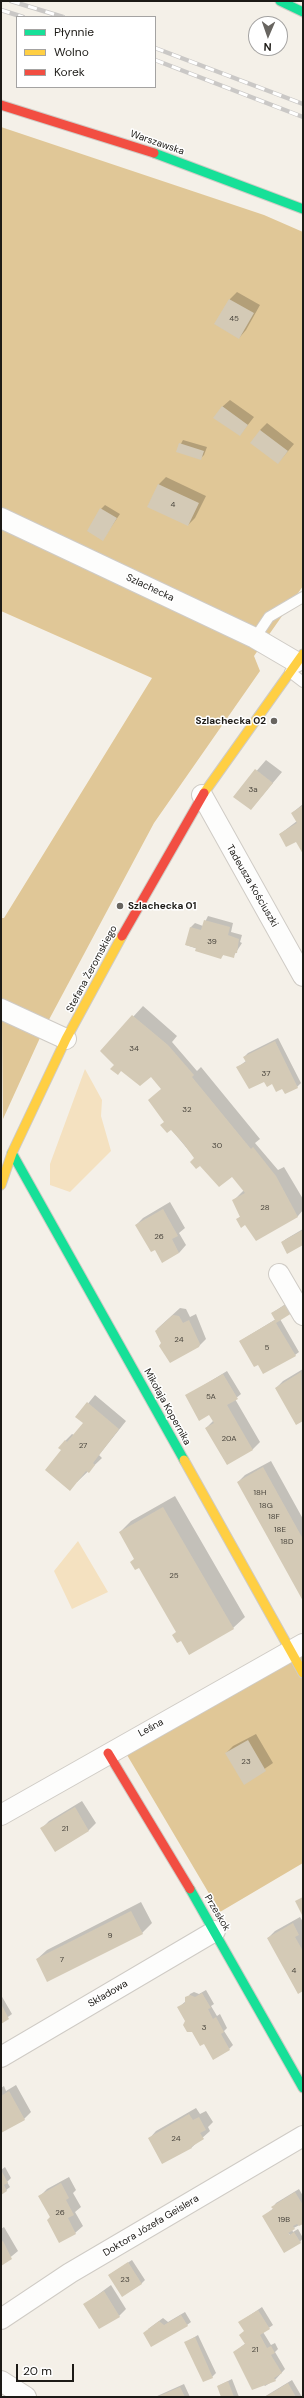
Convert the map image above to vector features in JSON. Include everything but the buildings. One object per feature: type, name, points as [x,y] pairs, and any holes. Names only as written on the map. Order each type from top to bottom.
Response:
[{"type":"street","points":[[280,1],[303,12]]},
{"type":"street","name":"Warszawska","points":[[1,105],[162,155],[303,209]]},
{"type":"street","name":"Szlachecka","points":[[1,518],[255,638],[296,663]]},
{"type":"street","name":"Stefana Żeromskiego","points":[[1,1185],[12,1153],[66,1040],[160,866],[202,795],[296,663]]},
{"type":"street","name":"Tadeusza Kościuszki","points":[[202,795],[303,975]]},
{"type":"street","points":[[1,1009],[66,1040]]},
{"type":"street","name":"Mikołaja Kopernika","points":[[12,1153],[297,1647],[303,1673]]},
{"type":"street","points":[[279,1274],[303,1315]]},
{"type":"street","name":"Leśna","points":[[1,1815],[297,1647]]},
{"type":"street","name":"Przeskok","points":[[108,1753],[215,1931],[303,2088]]},
{"type":"street","name":"Składowa","points":[[1,2057],[215,1931]]},
{"type":"street","name":"Doktora Józefa Geislera","points":[[1,2319],[70,2273],[303,2136]]},
{"type":"street","points":[[1,2381],[26,2397]]},
{"type":"lane","points":[[255,638],[269,617],[303,597]]},
{"type":"lane","points":[[296,663],[303,682]]},
{"type":"shaded area","points":[[1,127],[264,215],[303,232],[303,586],[254,656],[260,671],[154,823],[44,1029],[3,1119],[1,918],[4,918],[152,678],[1,611]]},
{"type":"shaded area","points":[[85,1069],[102,1100],[101,1116],[111,1151],[70,1192],[50,1185],[50,1164]]},
{"type":"shaded area","points":[[78,1541],[108,1592],[72,1609],[54,1571]]},
{"type":"shaded area","points":[[303,1652],[303,1863],[220,1912],[127,1755]]},
{"type":"railway","points":[[11,1],[60,16]]},
{"type":"railway","points":[[1,10],[20,16]]},
{"type":"railway","points":[[156,48],[303,104]]},
{"type":"railway","points":[[156,60],[303,117]]},
{"type":"traffic: fast","points":[[280,1],[303,12]]},
{"type":"traffic: fast","points":[[154,153],[303,209]]},
{"type":"traffic: fast","points":[[12,1153],[184,1460]]},
{"type":"traffic: fast","points":[[190,1889],[303,2088]]},
{"type":"traffic: slow","points":[[204,793],[303,654]]},
{"type":"traffic: slow","points":[[1,1185],[12,1153],[66,1039],[122,936]]},
{"type":"traffic: slow","points":[[184,1460],[303,1673]]},
{"type":"traffic: jam","points":[[1,105],[154,153]]},
{"type":"traffic: jam","points":[[122,936],[204,793]]},
{"type":"traffic: jam","points":[[108,1753],[190,1889]]},
{"type":"place","name":"Szlachecka 02","points":[[274,721]]},
{"type":"place","name":"Szlachecka 01","points":[[120,906]]}]
